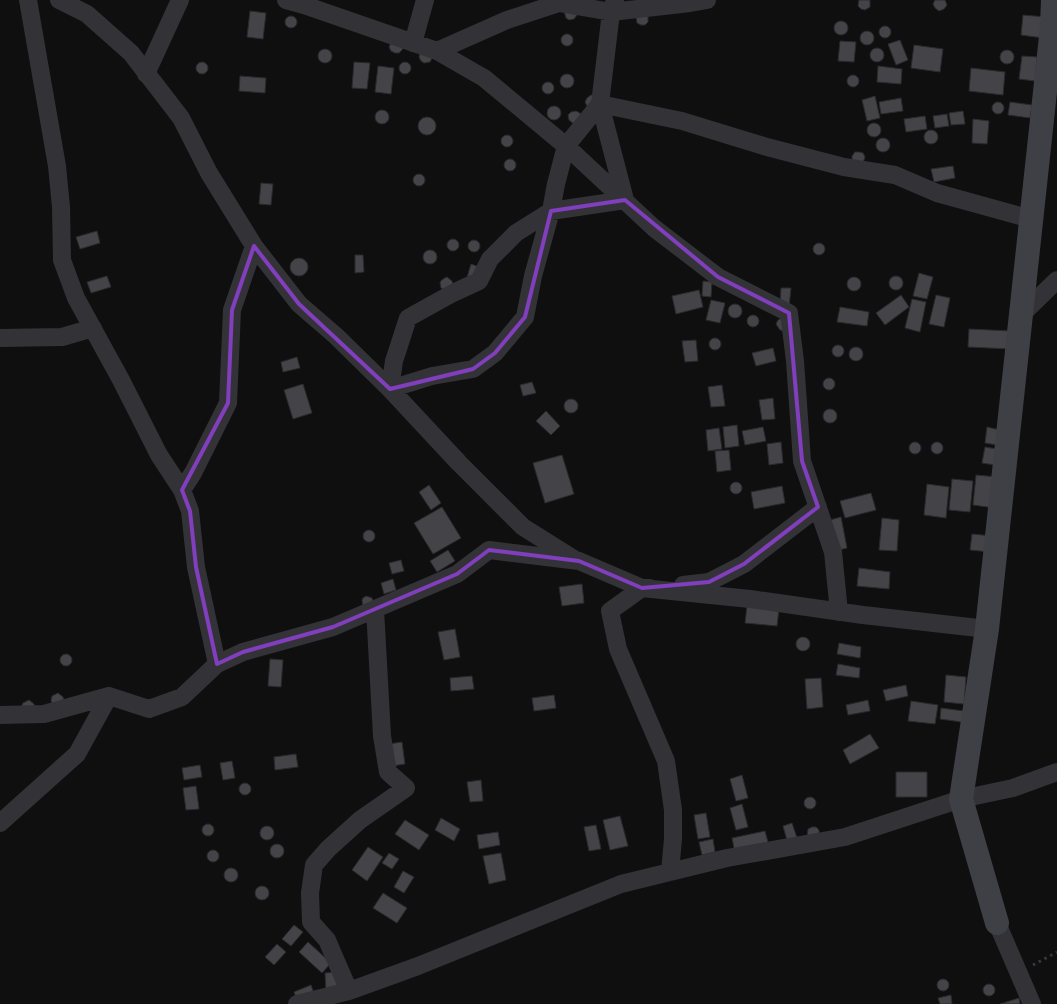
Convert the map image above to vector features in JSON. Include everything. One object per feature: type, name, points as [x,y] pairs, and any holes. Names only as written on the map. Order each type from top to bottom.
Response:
[{"type":"main road","points":[[997,923],[961,799],[987,629],[1054,0]]},
{"type":"street","points":[[28,0],[57,166],[61,207],[62,260],[76,298],[159,455],[182,490],[190,512],[196,567],[218,664]]},
{"type":"street","points":[[59,0],[87,14],[130,53],[181,118],[209,173],[254,246],[299,304],[336,336],[390,389],[458,463],[524,527],[579,562],[642,588],[750,599],[839,612],[987,629]]},
{"type":"street","points":[[146,74],[180,0]]},
{"type":"street","points":[[286,0],[304,4],[437,51],[484,78],[566,146],[654,228],[718,277],[789,313],[795,361],[802,461],[832,552],[839,612]]},
{"type":"street","points":[[414,42],[425,0]]},
{"type":"street","points":[[437,51],[507,20],[559,3],[613,6],[690,3],[707,0]]},
{"type":"street","points":[[613,6],[600,104],[625,200]]},
{"type":"street","points":[[600,104],[682,121],[767,147],[844,167],[896,175],[937,193],[1031,219]]},
{"type":"street","points":[[390,389],[432,376],[473,369],[495,353],[525,317],[533,276],[566,146],[600,104]]},
{"type":"street","points":[[390,389],[394,361],[408,318],[479,281],[490,259],[516,233],[551,211],[625,200]]},
{"type":"street","points":[[182,490],[193,473],[228,403],[232,310],[254,246]]},
{"type":"street","points":[[1021,315],[1057,280]]},
{"type":"street","points":[[0,338],[62,338],[92,328]]},
{"type":"street","points":[[670,872],[673,810],[666,761],[618,649],[610,611],[642,588],[710,582],[744,564],[818,507]]},
{"type":"street","points":[[0,716],[44,714],[109,696],[149,709],[182,697],[218,664],[243,652],[333,627],[457,574],[489,550],[579,562]]},
{"type":"street","points":[[350,990],[327,940],[311,922],[310,893],[314,864],[360,820],[406,788],[388,772],[382,736],[375,609]]},
{"type":"street","points":[[0,823],[77,754],[109,696]]},
{"type":"street","points":[[297,1004],[350,990],[418,966],[621,884],[727,858],[845,837],[961,799],[1013,788],[1057,772]]},
{"type":"street","points":[[997,923],[1032,1004]]},
{"type":"path","points":[[1019,972],[1057,952]]},
{"type":"highlighted area","points":[[625,200],[718,277],[789,313],[802,461],[818,507],[744,564],[709,582],[642,588],[579,561],[489,550],[457,574],[333,627],[243,652],[217,664],[196,567],[190,511],[182,490],[228,403],[232,310],[254,246],[299,304],[390,389],[473,369],[495,353],[525,317],[551,211]]},
{"type":"building","points":[[859,0],[870,0],[870,7],[865,10],[861,9],[858,6]]},
{"type":"building","points":[[935,0],[945,0],[947,5],[939,11],[933,4]]},
{"type":"building","points":[[250,11],[266,13],[263,39],[247,37]]},
{"type":"building","points":[[564,11],[577,15],[574,19],[569,20],[566,18]]},
{"type":"building","points":[[1023,15],[1046,17],[1043,38],[1021,35]]},
{"type":"building","points":[[293,16],[296,17],[296,27],[289,28],[286,27],[285,20],[286,17]]},
{"type":"building","points":[[636,16],[648,16],[648,22],[645,25],[637,23]]},
{"type":"building","points":[[841,21],[846,23],[848,28],[846,33],[841,35],[836,33],[834,28],[836,23]]},
{"type":"building","points":[[887,26],[890,27],[890,37],[883,38],[880,37],[879,30],[880,27]]},
{"type":"building","points":[[867,31],[872,33],[874,38],[872,43],[867,45],[862,43],[860,38],[862,33]]},
{"type":"building","points":[[569,34],[572,35],[572,45],[565,46],[562,45],[561,38],[562,35]]},
{"type":"building","points":[[900,40],[908,60],[896,65],[888,44]]},
{"type":"building","points":[[840,41],[856,42],[854,62],[838,61]]},
{"type":"building","points":[[391,43],[403,48],[402,50],[399,53],[391,51],[389,47]]},
{"type":"building","points":[[914,45],[943,49],[940,72],[911,68]]},
{"type":"building","points":[[877,48],[882,50],[884,55],[882,60],[877,62],[872,60],[870,55],[872,50]]},
{"type":"building","points":[[325,49],[330,51],[332,56],[330,61],[325,63],[320,61],[318,56],[320,51]]},
{"type":"building","points":[[1007,50],[1012,52],[1014,57],[1012,62],[1007,64],[1002,62],[1000,57],[1002,52]]},
{"type":"building","points":[[420,53],[432,58],[430,62],[424,63],[421,61]]},
{"type":"building","points":[[1022,56],[1037,57],[1035,81],[1019,79]]},
{"type":"building","points":[[204,62],[207,63],[207,73],[200,74],[197,73],[196,66],[197,63]]},
{"type":"building","points":[[354,62],[370,63],[367,89],[352,88]]},
{"type":"building","points":[[407,62],[410,63],[410,73],[403,74],[400,73],[399,66],[400,63]]},
{"type":"building","points":[[378,66],[394,68],[391,94],[375,92]]},
{"type":"building","points":[[878,66],[902,69],[901,84],[877,82]]},
{"type":"building","points":[[971,68],[1005,72],[1003,95],[969,91]]},
{"type":"building","points":[[567,74],[572,76],[574,81],[572,86],[567,88],[562,86],[560,81],[562,76]]},
{"type":"building","points":[[855,75],[858,76],[858,86],[851,87],[848,86],[847,79],[848,76]]},
{"type":"building","points":[[240,76],[266,78],[265,93],[239,91]]},
{"type":"building","points":[[550,82],[553,83],[553,93],[546,94],[543,93],[542,86],[543,83]]},
{"type":"building","points":[[593,95],[591,108],[585,102]]},
{"type":"building","points":[[875,96],[880,118],[867,121],[862,100]]},
{"type":"building","points":[[901,98],[903,111],[881,114],[879,102]]},
{"type":"building","points":[[1000,102],[1003,103],[1003,113],[996,114],[993,113],[992,106],[993,103]]},
{"type":"building","points":[[1010,102],[1032,105],[1030,118],[1008,115]]},
{"type":"building","points":[[554,106],[559,108],[561,113],[559,118],[554,120],[549,118],[547,113],[549,108]]},
{"type":"building","points":[[382,110],[387,112],[389,117],[387,122],[382,124],[377,122],[375,117],[377,112]]},
{"type":"building","points":[[576,111],[580,113],[581,117],[574,124],[569,120],[568,115]]},
{"type":"building","points":[[963,111],[965,124],[951,125],[949,113]]},
{"type":"building","points":[[947,114],[949,126],[935,128],[933,116]]},
{"type":"building","points":[[925,116],[927,129],[906,132],[904,119]]},
{"type":"building","points":[[427,117],[433,120],[436,126],[433,132],[427,135],[421,132],[418,126],[421,120]]},
{"type":"building","points":[[973,119],[989,121],[987,144],[972,143]]},
{"type":"building","points":[[874,123],[879,125],[881,130],[879,135],[874,137],[869,135],[867,130],[869,125]]},
{"type":"building","points":[[931,130],[936,132],[938,137],[936,142],[931,144],[926,142],[924,137],[926,132]]},
{"type":"building","points":[[509,135],[512,136],[512,146],[505,147],[502,146],[501,139],[502,136]]},
{"type":"building","points":[[883,138],[888,140],[890,145],[888,150],[883,152],[878,150],[876,145],[878,140]]},
{"type":"building","points":[[855,152],[863,153],[865,157],[863,163],[852,160]]},
{"type":"building","points":[[512,159],[515,160],[515,170],[508,171],[505,170],[504,163],[505,160]]},
{"type":"building","points":[[953,166],[955,178],[934,182],[931,169]]},
{"type":"building","points":[[421,174],[424,175],[424,185],[417,186],[414,185],[413,178],[414,175]]},
{"type":"building","points":[[261,183],[273,184],[271,205],[259,204]]},
{"type":"building","points":[[97,231],[100,243],[80,249],[76,237]]},
{"type":"building","points":[[455,239],[458,240],[458,250],[451,251],[448,250],[447,243],[448,240]]},
{"type":"building","points":[[476,240],[479,241],[479,251],[472,252],[469,251],[468,244],[469,241]]},
{"type":"building","points":[[821,243],[824,244],[824,254],[817,255],[814,254],[813,247],[814,244]]},
{"type":"building","points":[[430,250],[435,252],[437,257],[435,262],[430,264],[425,262],[423,257],[425,252]]},
{"type":"building","points":[[355,255],[363,255],[364,272],[355,273]]},
{"type":"building","points":[[299,258],[305,261],[308,267],[305,273],[299,276],[293,273],[290,267],[293,261]]},
{"type":"building","points":[[471,264],[479,267],[475,283],[466,281]]},
{"type":"building","points":[[919,273],[933,277],[927,299],[913,296]]},
{"type":"building","points":[[107,276],[111,287],[91,293],[87,282]]},
{"type":"building","points":[[896,276],[901,278],[903,283],[901,288],[896,290],[891,288],[889,283],[891,278]]},
{"type":"building","points":[[447,277],[452,281],[453,285],[445,290],[441,288],[440,282]]},
{"type":"building","points":[[854,277],[859,279],[861,284],[859,289],[854,291],[849,289],[847,284],[849,279]]},
{"type":"building","points":[[703,281],[712,282],[711,297],[702,296]]},
{"type":"building","points":[[781,288],[791,288],[789,307],[780,306]]},
{"type":"building","points":[[699,290],[703,307],[676,314],[672,296]]},
{"type":"building","points":[[901,295],[909,307],[885,325],[876,313]]},
{"type":"building","points":[[936,295],[950,298],[944,327],[929,324]]},
{"type":"building","points":[[912,299],[926,302],[920,332],[905,328]]},
{"type":"building","points":[[711,300],[725,303],[720,323],[706,320]]},
{"type":"building","points":[[735,304],[740,306],[742,311],[740,316],[735,318],[730,316],[728,311],[730,306]]},
{"type":"building","points":[[840,307],[869,312],[867,326],[837,322]]},
{"type":"building","points":[[755,315],[758,316],[758,326],[751,327],[748,326],[747,319],[748,316]]},
{"type":"building","points":[[782,318],[784,331],[780,330],[776,324]]},
{"type":"building","points":[[969,329],[1011,331],[1010,349],[968,347]]},
{"type":"building","points":[[717,338],[720,339],[720,349],[713,350],[710,349],[709,342],[710,339]]},
{"type":"building","points":[[696,340],[698,361],[685,362],[682,341]]},
{"type":"building","points":[[840,345],[843,346],[843,356],[836,357],[833,356],[832,349],[833,346]]},
{"type":"building","points":[[856,347],[861,349],[863,354],[861,359],[856,361],[851,359],[849,354],[851,349]]},
{"type":"building","points":[[773,348],[776,361],[756,366],[752,353]]},
{"type":"building","points":[[297,357],[300,368],[283,372],[281,362]]},
{"type":"building","points":[[831,378],[834,379],[834,389],[827,390],[824,389],[823,382],[824,379]]},
{"type":"building","points":[[532,382],[536,393],[523,396],[520,385]]},
{"type":"building","points":[[303,384],[312,413],[293,419],[284,390]]},
{"type":"building","points":[[722,385],[725,406],[711,407],[708,387]]},
{"type":"building","points":[[773,398],[775,419],[762,420],[759,400]]},
{"type":"building","points":[[571,399],[576,401],[578,406],[576,411],[571,413],[566,411],[564,406],[566,401]]},
{"type":"building","points":[[830,409],[835,411],[837,416],[835,421],[830,423],[825,421],[823,416],[825,411]]},
{"type":"building","points":[[546,411],[560,426],[551,435],[536,421]]},
{"type":"building","points":[[737,425],[739,446],[725,448],[723,427]]},
{"type":"building","points":[[763,427],[766,441],[745,445],[742,431]]},
{"type":"building","points":[[987,427],[1000,430],[997,445],[985,443]]},
{"type":"building","points":[[719,428],[722,449],[708,451],[706,430]]},
{"type":"building","points":[[781,442],[783,463],[769,465],[767,444]]},
{"type":"building","points":[[917,442],[920,443],[920,453],[913,454],[910,453],[909,446],[910,443]]},
{"type":"building","points":[[939,442],[942,443],[942,453],[935,454],[932,453],[931,446],[932,443]]},
{"type":"building","points":[[985,447],[997,449],[995,465],[982,463]]},
{"type":"building","points":[[729,450],[731,470],[717,472],[715,451]]},
{"type":"building","points":[[562,455],[574,494],[545,503],[533,463]]},
{"type":"building","points":[[976,475],[998,477],[995,508],[973,505]]},
{"type":"building","points":[[952,479],[973,481],[970,512],[949,510]]},
{"type":"building","points":[[738,482],[741,483],[741,493],[734,494],[731,493],[730,486],[731,483]]},
{"type":"building","points":[[927,484],[949,487],[946,518],[924,515]]},
{"type":"building","points":[[429,485],[441,503],[431,510],[419,492]]},
{"type":"building","points":[[782,486],[785,503],[754,509],[751,492]]},
{"type":"building","points":[[871,493],[876,510],[845,518],[840,501]]},
{"type":"building","points":[[442,507],[461,538],[433,554],[414,523]]},
{"type":"building","points":[[841,517],[847,548],[835,551],[830,520]]},
{"type":"building","points":[[882,518],[899,520],[897,551],[879,550]]},
{"type":"building","points":[[371,530],[374,531],[374,541],[367,542],[364,541],[363,534],[364,531]]},
{"type":"building","points":[[972,534],[992,536],[990,552],[970,550]]},
{"type":"building","points":[[448,550],[455,561],[437,572],[430,561]]},
{"type":"building","points":[[401,560],[404,571],[392,574],[389,563]]},
{"type":"building","points":[[859,568],[890,572],[889,589],[857,586]]},
{"type":"building","points":[[393,579],[396,590],[384,594],[381,583]]},
{"type":"building","points":[[582,584],[584,603],[562,606],[559,587]]},
{"type":"building","points":[[366,596],[372,598],[374,604],[363,607],[362,600]]},
{"type":"building","points":[[747,606],[779,609],[777,626],[745,623]]},
{"type":"building","points":[[455,629],[460,657],[444,660],[438,632]]},
{"type":"building","points":[[803,637],[808,639],[810,644],[808,649],[803,651],[798,649],[796,644],[798,639]]},
{"type":"building","points":[[839,643],[861,647],[860,658],[837,654]]},
{"type":"building","points":[[68,654],[71,655],[71,665],[64,666],[61,665],[60,658],[61,655]]},
{"type":"building","points":[[270,659],[283,660],[281,687],[268,686]]},
{"type":"building","points":[[838,664],[860,668],[859,678],[836,675]]},
{"type":"building","points":[[946,675],[966,677],[964,704],[944,702]]},
{"type":"building","points":[[472,676],[474,689],[451,691],[450,678]]},
{"type":"building","points":[[821,678],[823,707],[807,709],[805,679]]},
{"type":"building","points":[[906,685],[908,696],[886,701],[883,690]]},
{"type":"building","points":[[58,693],[63,697],[64,701],[52,704],[52,696]]},
{"type":"building","points":[[554,695],[556,708],[534,711],[532,698]]},
{"type":"building","points":[[29,700],[34,704],[35,708],[21,707],[23,703]]},
{"type":"building","points":[[868,700],[870,711],[848,715],[846,705]]},
{"type":"building","points":[[911,701],[938,705],[935,724],[908,721]]},
{"type":"building","points":[[941,708],[964,711],[962,722],[940,719]]},
{"type":"building","points":[[870,734],[879,748],[850,764],[843,750]]},
{"type":"building","points":[[402,742],[405,764],[392,766],[389,744]]},
{"type":"building","points":[[296,754],[298,767],[275,770],[274,757]]},
{"type":"building","points":[[232,761],[235,778],[223,780],[220,763]]},
{"type":"building","points":[[200,765],[202,777],[184,780],[182,768]]},
{"type":"building","points":[[896,772],[927,772],[927,797],[896,797]]},
{"type":"building","points":[[742,775],[748,798],[736,801],[730,779]]},
{"type":"building","points":[[481,780],[483,801],[470,802],[467,782]]},
{"type":"building","points":[[247,783],[250,784],[250,794],[243,795],[240,794],[239,787],[240,784]]},
{"type":"building","points":[[196,786],[199,809],[186,810],[183,788]]},
{"type":"building","points":[[812,797],[815,798],[815,808],[808,809],[805,808],[804,801],[805,798]]},
{"type":"building","points":[[742,804],[748,827],[736,830],[730,808]]},
{"type":"building","points":[[706,813],[710,837],[698,839],[694,815]]},
{"type":"building","points":[[620,816],[628,846],[610,850],[603,820]]},
{"type":"building","points":[[441,818],[460,829],[454,841],[435,830]]},
{"type":"building","points":[[405,820],[429,835],[419,850],[395,834]]},
{"type":"building","points":[[792,823],[798,841],[788,844],[783,826]]},
{"type":"building","points":[[210,824],[213,825],[213,835],[206,836],[203,835],[202,828],[203,825]]},
{"type":"building","points":[[596,825],[601,849],[589,851],[584,827]]},
{"type":"building","points":[[267,826],[272,828],[274,833],[272,838],[267,840],[262,838],[260,833],[262,828]]},
{"type":"building","points":[[816,827],[819,830],[819,836],[807,836],[808,829]]},
{"type":"building","points":[[765,831],[769,846],[735,853],[732,838]]},
{"type":"building","points":[[498,832],[500,845],[479,849],[477,835]]},
{"type":"building","points":[[713,839],[715,852],[702,855],[699,842]]},
{"type":"building","points":[[277,844],[282,846],[284,851],[282,856],[277,858],[272,856],[270,851],[272,846]]},
{"type":"building","points":[[368,847],[383,857],[367,881],[352,870]]},
{"type":"building","points":[[215,850],[218,851],[218,861],[211,862],[208,861],[207,854],[208,851]]},
{"type":"building","points":[[389,853],[399,859],[392,869],[382,863]]},
{"type":"building","points":[[501,853],[506,880],[489,884],[483,856]]},
{"type":"building","points":[[231,868],[236,870],[238,875],[236,880],[231,882],[226,880],[224,875],[226,870]]},
{"type":"building","points":[[403,871],[414,877],[404,893],[394,887]]},
{"type":"building","points":[[262,886],[267,888],[269,893],[267,898],[262,900],[257,898],[255,893],[257,888]]},
{"type":"building","points":[[383,893],[407,908],[397,923],[373,908]]},
{"type":"building","points":[[294,925],[303,932],[291,946],[282,939]]},
{"type":"building","points":[[308,942],[331,963],[322,973],[299,952]]},
{"type":"building","points":[[277,944],[286,952],[274,965],[265,957]]},
{"type":"building","points":[[337,972],[338,990],[326,991],[325,973]]},
{"type":"building","points":[[945,979],[948,980],[948,990],[941,991],[938,990],[937,983],[938,980]]},
{"type":"building","points":[[991,984],[994,985],[994,995],[987,996],[984,995],[983,988],[984,985]]},
{"type":"building","points":[[311,985],[315,996],[298,1003],[294,992]]},
{"type":"building","points":[[951,995],[952,1004],[940,1004],[938,998]]},
{"type":"building","points":[[1019,998],[1020,1004],[1000,1004]]}]
